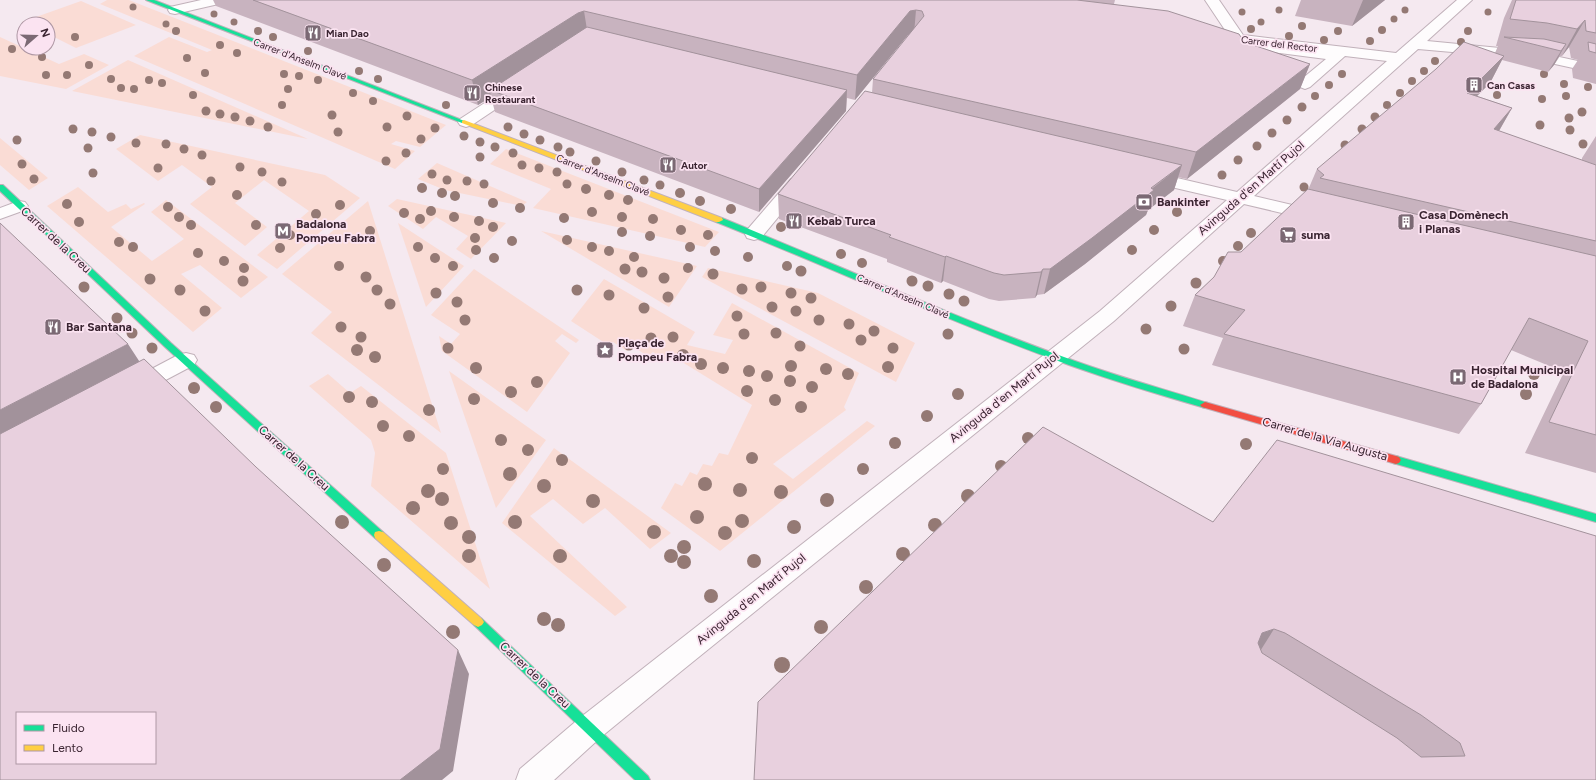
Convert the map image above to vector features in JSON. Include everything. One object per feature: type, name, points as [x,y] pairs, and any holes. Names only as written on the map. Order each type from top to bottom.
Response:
[{"type":"main road","name":"Carrer d'Anselm Clavé","points":[[148,0],[754,234],[994,334],[1054,357]]},
{"type":"main road","name":"Carrer de la Creu","points":[[0,187],[186,360],[339,499],[490,632],[550,691],[591,727],[644,780]]},
{"type":"main road","name":"Carrer de la Via Augusta","points":[[1054,357],[1128,382],[1596,518]]},
{"type":"street","points":[[175,10],[218,0]]},
{"type":"street","points":[[1212,0],[1238,38]]},
{"type":"street","name":"Avinguda d'en Martí Pujol","points":[[531,780],[591,727],[1107,316],[1465,0]]},
{"type":"street","name":"Carrer del Rector","points":[[1199,34],[1398,58]]},
{"type":"street","points":[[1230,43],[1338,56],[1305,84],[1241,62],[1230,43]]},
{"type":"street","points":[[1414,44],[1532,55],[1596,69]]},
{"type":"street","points":[[466,122],[530,80]]},
{"type":"street","points":[[754,234],[809,168]]},
{"type":"street","points":[[1132,172],[1333,220]]},
{"type":"street","points":[[0,214],[19,206]]},
{"type":"street","points":[[117,397],[186,360]]},
{"type":"shaded area","points":[[107,0],[129,0],[446,125],[420,147],[396,141],[391,144],[415,151],[395,169],[134,56],[169,37],[207,52],[212,50],[100,4]]},
{"type":"shaded area","points":[[81,1],[136,25],[76,48],[56,38],[56,16],[39,16]]},
{"type":"shaded area","points":[[0,37],[16,44],[16,56],[42,56],[59,64],[84,54],[109,65],[66,89],[0,76]]},
{"type":"shaded area","points":[[128,60],[308,139],[72,91]]},
{"type":"shaded area","points":[[140,135],[325,175],[360,198],[277,269],[257,255],[309,211],[264,180],[235,203],[267,227],[245,246],[190,204],[212,187],[182,165],[158,181],[116,149]]},
{"type":"shaded area","points":[[0,138],[48,178],[29,190],[0,165]]},
{"type":"shaded area","points":[[506,149],[719,232],[705,247],[533,208],[551,189],[490,164]]},
{"type":"shaded area","points":[[437,163],[527,202],[522,206],[445,190],[418,179]]},
{"type":"shaded area","points":[[78,187],[108,212],[126,204],[131,209],[144,203],[145,204],[111,227],[152,261],[184,239],[151,212],[166,200],[268,277],[241,298],[200,265],[181,274],[222,308],[193,332],[47,206]]},
{"type":"shaded area","points":[[397,199],[506,223],[471,259],[456,249],[468,236],[436,217],[423,229],[388,206]]},
{"type":"shaded area","points":[[368,201],[441,433],[311,333],[332,312],[282,274]]},
{"type":"shaded area","points":[[398,223],[464,266],[426,307]]},
{"type":"shaded area","points":[[541,231],[697,266],[669,307]]},
{"type":"shaded area","points":[[708,268],[818,293],[915,343],[896,382],[702,277]]},
{"type":"shaded area","points":[[474,269],[579,340],[576,343],[562,334],[555,341],[570,353],[527,412],[442,351],[439,336],[451,344],[460,334],[431,315]]},
{"type":"shaded area","points":[[604,279],[695,332],[687,345],[725,354],[733,340],[713,335],[732,303],[859,373],[844,407],[846,410],[773,464],[793,479],[867,421],[875,426],[720,551],[661,508],[675,483],[682,486],[690,472],[697,475],[703,464],[712,466],[719,453],[728,455],[752,405],[674,357],[668,362],[653,352],[648,356],[633,347],[627,351],[613,342],[608,345],[571,321]]},
{"type":"shaded area","points":[[449,371],[546,440],[496,508]]},
{"type":"shaded area","points":[[328,374],[350,393],[361,386],[446,453],[490,589],[371,486],[375,453],[371,440],[309,386]]},
{"type":"shaded area","points":[[554,448],[671,533],[650,549],[605,508],[583,524],[553,499],[530,516],[627,607],[615,616],[502,523]]},
{"type":"building","points":[[253,0],[1077,0],[1168,11],[1239,34],[1244,42],[1310,64],[1196,152],[873,79],[924,16],[922,11],[916,10],[910,11],[857,75],[584,11],[578,13],[472,80]]},
{"type":"building","points":[[1516,0],[1596,0],[1596,33],[1586,31],[1585,20],[1577,29],[1547,23],[1510,19]]},
{"type":"building","points":[[587,27],[847,90],[759,189],[490,90]]},
{"type":"building","points":[[1504,37],[1544,39],[1566,44],[1561,51]]},
{"type":"building","points":[[1464,42],[1504,56],[1467,93],[1512,108],[1494,129],[1596,165],[1596,241],[1320,178],[1324,175],[1317,169],[1436,69]]},
{"type":"building","points":[[1588,42],[1596,44],[1596,53],[1589,51]]},
{"type":"building","points":[[865,91],[1182,165],[1151,188],[1154,190],[1050,269],[1043,269],[1041,272],[1004,275],[994,273],[889,237],[891,235],[778,194]]},
{"type":"building","points":[[1308,189],[1596,256],[1596,435],[1549,422],[1588,341],[1529,318],[1481,404],[1224,334],[1245,310],[1195,295],[1214,277],[1228,252],[1241,252]]},
{"type":"building","points":[[0,223],[128,344],[0,410]]},
{"type":"building","points":[[144,359],[256,467],[458,650],[440,749],[400,780],[0,780],[0,434]]},
{"type":"building","points":[[1043,427],[1213,522],[1277,440],[1596,536],[1596,780],[754,780],[758,702]],"holes":[[[1274,629],[1285,633],[1421,715],[1460,743],[1465,756],[1421,757],[1397,738],[1262,653],[1258,643],[1262,633]]]},
{"type":"traffic: fast","points":[[149,0],[464,122]]},
{"type":"traffic: fast","points":[[0,187],[168,345],[379,535]]},
{"type":"traffic: fast","points":[[719,220],[927,307],[1011,340],[1110,376],[1205,405]]},
{"type":"traffic: fast","points":[[1396,460],[1596,518]]},
{"type":"traffic: fast","points":[[478,622],[644,780]]},
{"type":"traffic: slow","points":[[464,122],[719,220]]},
{"type":"traffic: slow","points":[[379,535],[478,622]]},
{"type":"traffic: jam","points":[[1205,405],[1396,460]]},
{"type":"place","name":"Mian Dao","points":[[313,33]]},
{"type":"place","name":"Can Casas","points":[[1474,85]]},
{"type":"place","name":"Chinese Restaurant","points":[[472,93]]},
{"type":"place","name":"Autor","points":[[668,165]]},
{"type":"place","name":"Bankinter","points":[[1144,202]]},
{"type":"place","name":"Kebab Turca","points":[[794,221]]},
{"type":"place","name":"Casa Domènech i Planas","points":[[1406,222]]},
{"type":"place","name":"Badalona Pompeu Fabra","points":[[283,231]]},
{"type":"place","name":"suma","points":[[1288,235]]},
{"type":"place","name":"Bar Santana","points":[[53,327]]},
{"type":"place","name":"Plaça de Pompeu Fabra","points":[[605,350]]},
{"type":"place","name":"Hospital Municipal de Badalona","points":[[1458,377]]}]
